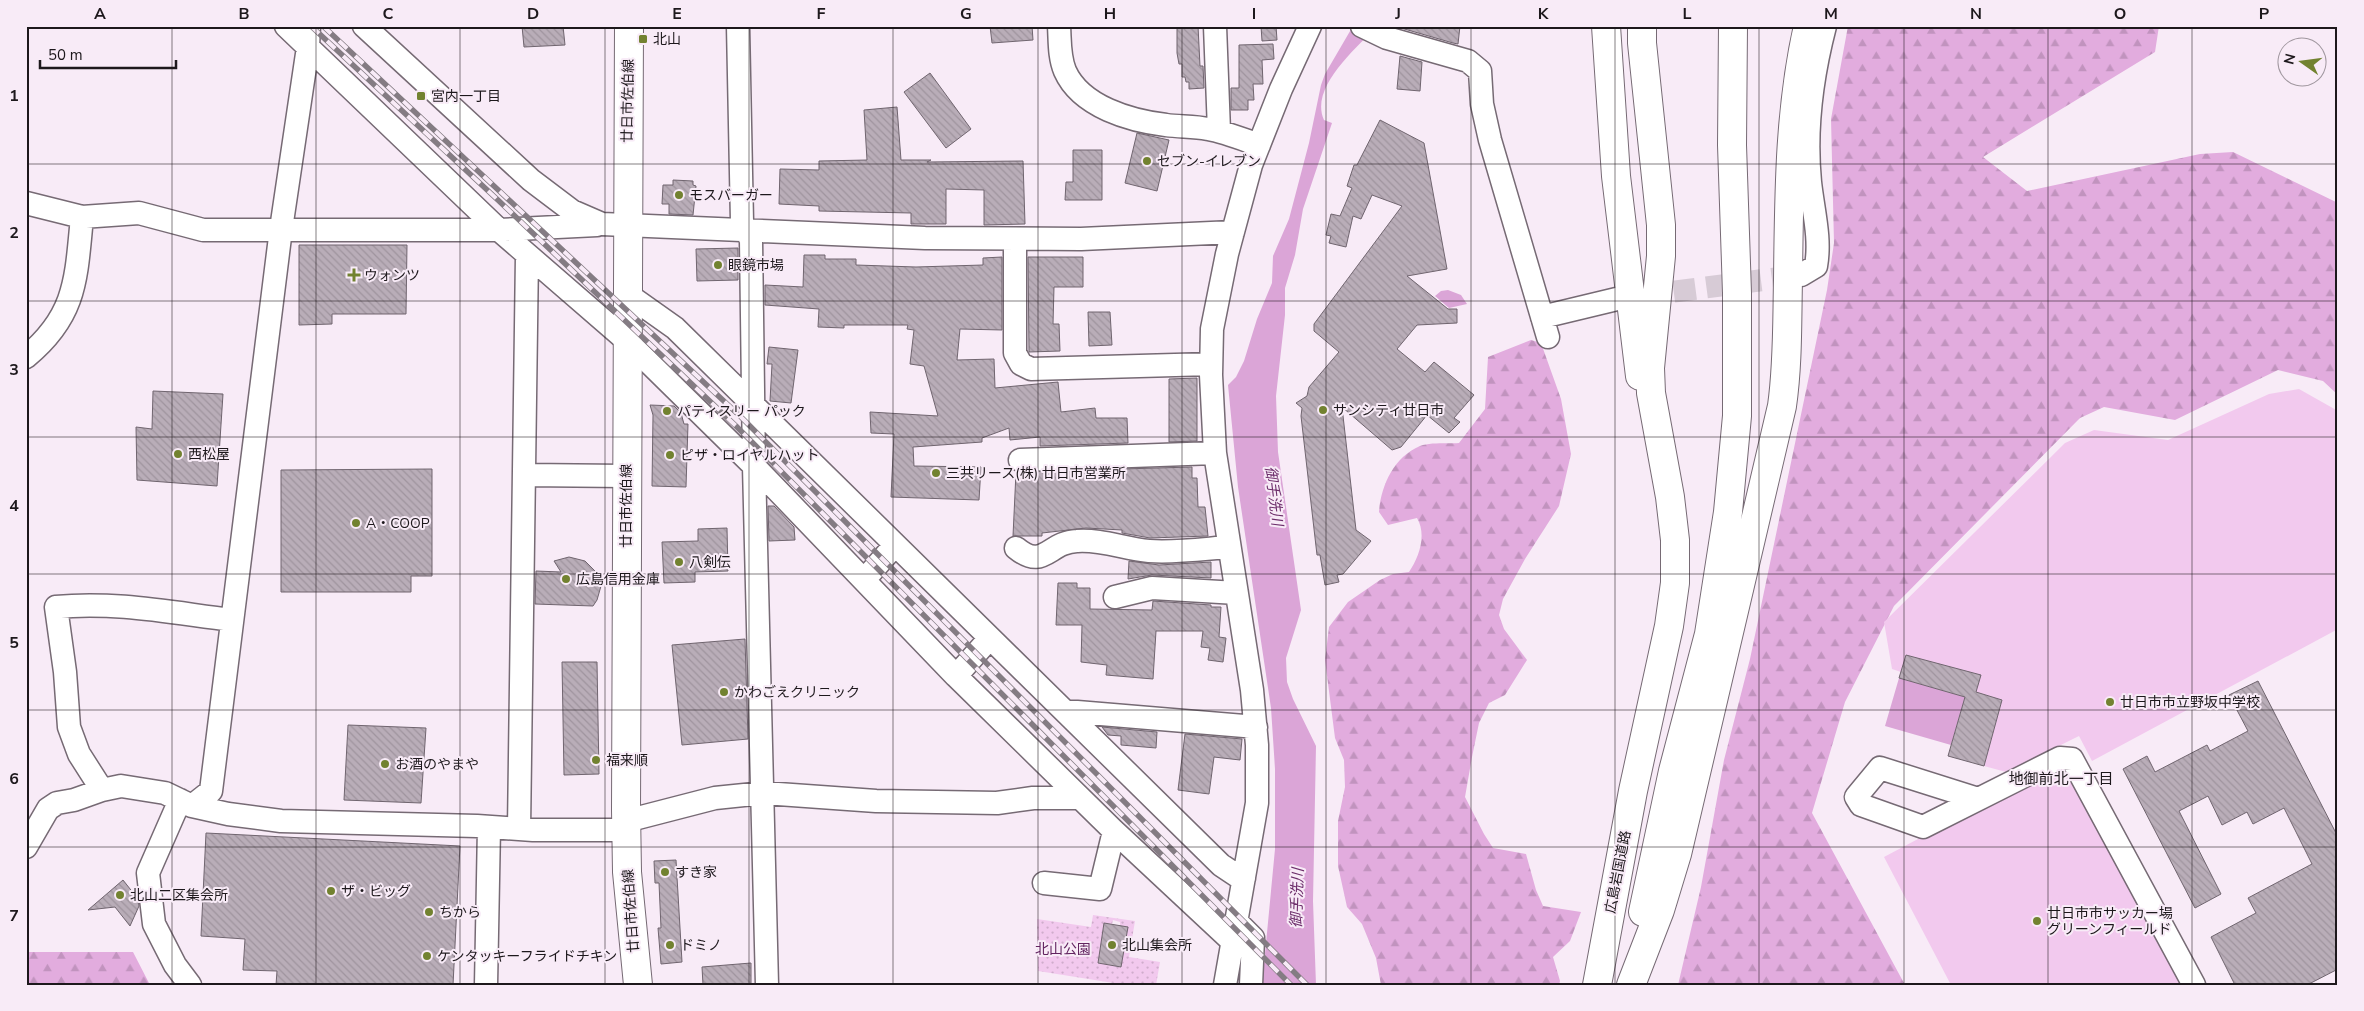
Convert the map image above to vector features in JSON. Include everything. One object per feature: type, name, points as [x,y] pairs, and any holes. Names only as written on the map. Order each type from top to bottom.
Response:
[{"type":"main road","name":"廿日市佐伯線","points":[[629,26],[615,226],[627,294],[626,826],[628,881],[638,985]]},
{"type":"main road","points":[[1588,26],[1597,73],[1612,120]]},
{"type":"main road","points":[[1606,26],[1617,189],[1638,369],[1654,418]]},
{"type":"main road","points":[[1642,26],[1642,43],[1661,225],[1661,256],[1650,368],[1654,418]]},
{"type":"main road","points":[[1629,985],[1673,771],[1709,634],[1728,512],[1738,416],[1737,292],[1732,145],[1735,26]]},
{"type":"main road","points":[[1629,985],[1672,873],[1778,430],[1786,381],[1791,139],[1796,94],[1808,26]]},
{"type":"main road","name":"広島岩国道路","points":[[1597,985],[1640,758],[1669,626],[1675,584],[1675,540],[1671,506],[1654,418]]},
{"type":"main road","points":[[1709,634],[1744,571]]},
{"type":"street","points":[[286,26],[309,37],[499,230],[626,340],[754,466],[956,676],[1114,831],[1235,932],[1253,938],[1251,985]]},
{"type":"street","points":[[364,26],[531,180],[572,211],[615,226]]},
{"type":"street","points":[[738,26],[742,222],[751,240],[754,466],[764,793],[767,985]]},
{"type":"street","points":[[1059,26],[1061,56],[1065,71],[1078,89],[1089,98],[1114,112],[1140,120],[1219,131],[1259,145]]},
{"type":"street","points":[[1215,26],[1219,131]]},
{"type":"street","points":[[1225,985],[1258,797],[1256,727],[1215,453],[1211,364],[1216,306],[1251,165],[1280,89],[1310,26]]},
{"type":"street","points":[[1362,26],[1388,38],[1468,61],[1480,70],[1482,104],[1490,140],[1545,327],[1621,298]]},
{"type":"street","points":[[1801,275],[1816,266],[1820,249],[1810,181],[1809,112],[1825,26]]},
{"type":"street","points":[[190,985],[175,965],[154,924],[148,873],[186,803],[211,791],[281,229],[309,37]]},
{"type":"street","points":[[26,203],[82,217],[139,213],[203,230],[499,230],[615,226],[925,238],[1081,240],[1233,232]]},
{"type":"street","points":[[26,357],[46,341],[61,320],[72,295],[82,217]]},
{"type":"street","points":[[1015,239],[1015,353],[1021,364],[1031,369],[1211,364]]},
{"type":"street","points":[[519,829],[527,255]]},
{"type":"street","points":[[627,294],[675,328],[1221,865],[1244,878]]},
{"type":"street","points":[[1020,460],[1215,453]]},
{"type":"street","points":[[525,475],[626,476]]},
{"type":"street","points":[[1016,548],[1025,555],[1034,558],[1045,556],[1053,548],[1064,542],[1079,540],[1149,551],[1230,547]]},
{"type":"street","points":[[864,580],[895,545]]},
{"type":"street","points":[[1115,597],[1152,588],[1237,593]]},
{"type":"street","points":[[102,790],[79,754],[69,727],[65,672],[56,607],[90,604],[124,606],[232,620]]},
{"type":"street","points":[[956,676],[990,638]]},
{"type":"street","points":[[1066,712],[1256,727]]},
{"type":"street","points":[[1978,799],[2060,758],[2072,759],[2194,985]]},
{"type":"street","points":[[26,847],[48,810],[57,803],[122,786],[165,793],[186,803],[228,814],[281,821],[519,829],[626,826],[715,798],[764,793],[876,801],[997,803],[1033,798],[1080,798]]},
{"type":"street","points":[[486,985],[489,827]]},
{"type":"street","points":[[1044,883],[1100,889],[1114,831]]},
{"type":"green space","points":[[1848,26],[2159,26],[2155,52],[1983,157],[2027,191],[2200,154],[2233,152],[2338,203],[2338,395],[2323,381],[2278,370],[2175,420],[2104,407],[2080,418],[1894,606],[1845,702],[1812,813],[1905,985],[1678,985],[1701,887],[1724,760],[1750,659],[1827,290],[1834,243],[1831,119]]},
{"type":"green space","points":[[1531,340],[1541,343],[1561,399],[1571,454],[1559,506],[1525,559],[1503,599],[1499,615],[1504,629],[1527,660],[1505,695],[1489,703],[1479,723],[1465,797],[1493,848],[1526,854],[1536,890],[1543,906],[1581,912],[1570,941],[1553,957],[1560,981],[1559,985],[1381,985],[1376,958],[1362,924],[1347,907],[1338,866],[1338,821],[1345,787],[1344,760],[1335,738],[1325,660],[1329,627],[1348,602],[1380,580],[1393,574],[1409,572],[1419,553],[1421,532],[1417,518],[1388,525],[1379,512],[1380,502],[1390,473],[1403,457],[1420,446],[1459,443],[1485,409],[1488,357]]},
{"type":"green space","name":"廿日市市立野坂中学校","points":[[2299,389],[2338,411],[2338,629],[2092,761],[2079,736],[2006,772],[1984,766],[2002,700],[1976,692],[1980,675],[1906,655],[1901,672],[1892,669],[1884,622],[2065,443],[2094,430],[2168,440],[2269,394]]},
{"type":"green space","name":"廿日市市サッカー場 グリーンフィールド","points":[[2071,758],[2190,985],[1951,985],[1884,857]]},
{"type":"green space","name":"北山公園","points":[[1093,915],[1135,921],[1129,957],[1160,962],[1156,985],[1126,985],[1038,971],[1037,919],[1091,927]],"holes":[[[1113,920],[1120,922],[1121,967],[1098,963],[1104,923],[1112,924]]]},
{"type":"green space","points":[[26,952],[133,952],[150,985],[26,985]]},
{"type":"water","name":"御手洗川","points":[[1353,26],[1377,26],[1337,69],[1323,94],[1321,107],[1324,120],[1332,123],[1303,209],[1295,255],[1285,288],[1285,315],[1276,396],[1278,452],[1301,610],[1286,658],[1287,682],[1293,699],[1316,746],[1313,901],[1316,985],[1262,985],[1275,849],[1275,769],[1271,708],[1238,487],[1228,385],[1236,377],[1244,361],[1257,319],[1272,283],[1273,256],[1289,219],[1309,143],[1321,85],[1325,74]]},
{"type":"water","points":[[1448,290],[1461,295],[1467,304],[1449,308],[1435,296],[1441,291]]},
{"type":"water","points":[[1899,678],[1965,697],[1951,745],[1885,726]]},
{"type":"building","points":[[522,26],[563,26],[565,45],[524,47]]},
{"type":"building","points":[[990,26],[1032,26],[1033,40],[992,43]]},
{"type":"building","points":[[1177,26],[1198,26],[1200,66],[1203,66],[1204,88],[1189,89],[1189,82],[1186,82],[1185,77],[1182,77],[1182,64],[1179,64],[1177,53]]},
{"type":"building","points":[[1261,26],[1276,26],[1277,40],[1262,41]]},
{"type":"building","points":[[1394,26],[1460,26],[1458,44],[1453,43]]},
{"type":"building","points":[[1273,44],[1274,59],[1262,60],[1263,84],[1253,84],[1254,100],[1248,100],[1248,110],[1231,110],[1231,88],[1239,88],[1239,45]]},
{"type":"building","points":[[1400,56],[1422,62],[1420,91],[1397,89]]},
{"type":"building","points":[[930,73],[971,129],[946,148],[904,92]]},
{"type":"building","points":[[897,107],[901,160],[931,160],[927,162],[1023,161],[1025,224],[984,225],[984,190],[946,189],[946,224],[911,224],[911,213],[819,211],[819,206],[779,204],[780,169],[819,170],[819,161],[867,160],[864,110]]},
{"type":"building","points":[[1380,120],[1424,143],[1447,269],[1407,276],[1448,309],[1457,309],[1457,323],[1417,325],[1397,349],[1425,372],[1434,362],[1474,395],[1454,418],[1460,422],[1449,433],[1427,415],[1401,447],[1392,450],[1342,407],[1356,530],[1371,541],[1343,574],[1337,575],[1339,582],[1325,585],[1320,555],[1317,555],[1301,416],[1302,408],[1296,403],[1307,396],[1309,387],[1339,352],[1314,331],[1314,324],[1402,206],[1372,195],[1361,219],[1353,216],[1346,247],[1329,243],[1331,236],[1326,235],[1331,214],[1340,216],[1352,188],[1347,186],[1354,165],[1357,165]]},
{"type":"building","name":"セブン-イレブン","points":[[1137,133],[1169,140],[1157,191],[1125,183]]},
{"type":"building","points":[[1073,150],[1102,150],[1102,200],[1065,200],[1066,182],[1073,182]]},
{"type":"building","name":"モスバーガー","points":[[673,180],[693,181],[693,185],[696,186],[693,215],[669,214],[669,204],[662,204],[663,185],[673,185]]},
{"type":"building","points":[[299,245],[407,245],[406,314],[332,314],[332,324],[299,325]]},
{"type":"building","name":"眼鏡市場","points":[[738,248],[738,280],[697,281],[696,249]]},
{"type":"building","points":[[804,255],[825,255],[825,259],[856,259],[856,265],[916,267],[983,265],[983,258],[1002,257],[1002,330],[960,329],[957,360],[994,359],[995,388],[1058,382],[1061,412],[1095,408],[1096,418],[1127,418],[1128,443],[1040,446],[1040,437],[1010,440],[1009,428],[982,438],[982,442],[913,447],[914,466],[981,467],[979,500],[891,497],[894,434],[871,433],[870,412],[938,416],[924,366],[910,364],[914,330],[907,329],[908,325],[844,325],[844,328],[818,327],[819,309],[765,305],[765,285],[803,287]]},
{"type":"building","points":[[1028,257],[1083,257],[1083,287],[1054,287],[1053,324],[1059,324],[1060,351],[1029,352]]},
{"type":"building","points":[[1088,312],[1110,312],[1112,345],[1089,346]]},
{"type":"building","points":[[769,347],[798,350],[791,403],[770,401],[772,364],[767,364]]},
{"type":"building","points":[[1197,378],[1197,441],[1169,442],[1169,379]]},
{"type":"building","name":"西松屋","points":[[153,391],[223,394],[217,486],[137,480],[136,427],[152,429]]},
{"type":"building","name":"ピザ・ロイヤルハット","points":[[650,405],[674,406],[681,413],[684,424],[688,424],[686,487],[652,486],[653,415]]},
{"type":"building","points":[[1192,467],[1192,478],[1197,478],[1198,507],[1205,507],[1208,536],[1150,538],[1122,533],[1122,530],[1086,528],[1042,533],[1042,536],[1013,536],[1016,472]]},
{"type":"building","name":"A・COOP","points":[[432,469],[432,576],[411,576],[411,592],[281,592],[281,470]]},
{"type":"building","points":[[768,506],[774,506],[794,527],[795,540],[769,541]]},
{"type":"building","points":[[727,528],[728,571],[695,572],[695,582],[664,583],[662,542],[698,541],[698,529]]},
{"type":"building","name":"広島信用金庫","points":[[569,557],[585,561],[596,572],[601,586],[593,606],[535,604],[536,571],[561,572],[554,561]]},
{"type":"building","points":[[1129,561],[1159,565],[1211,562],[1211,578],[1152,575],[1128,579]]},
{"type":"building","points":[[1058,583],[1077,583],[1077,588],[1090,588],[1090,609],[1152,610],[1153,601],[1221,607],[1219,637],[1226,638],[1223,662],[1208,660],[1210,648],[1201,647],[1203,631],[1156,631],[1153,679],[1106,675],[1107,665],[1081,662],[1082,625],[1056,625]]},
{"type":"building","name":"かわごえクリニック","points":[[745,639],[748,739],[682,745],[672,645]]},
{"type":"building","points":[[1906,655],[1981,675],[1976,692],[2002,700],[1984,766],[1948,756],[1965,697],[1899,678]]},
{"type":"building","points":[[562,662],[597,662],[599,774],[564,775]]},
{"type":"building","points":[[2258,681],[2338,837],[2338,969],[2307,985],[2235,985],[2211,937],[2256,913],[2248,898],[2312,864],[2284,808],[2253,824],[2247,812],[2222,825],[2208,796],[2179,811],[2221,894],[2195,908],[2123,769],[2147,756],[2155,772],[2207,745],[2210,751],[2248,731],[2229,695]]},
{"type":"building","name":"お酒のやまや","points":[[348,725],[426,728],[421,803],[344,800]]},
{"type":"building","points":[[1102,727],[1157,732],[1156,748],[1121,745],[1121,736],[1108,735]]},
{"type":"building","points":[[1185,734],[1242,739],[1240,760],[1214,757],[1209,794],[1178,790]]},
{"type":"building","name":"ザ・ビッグ","points":[[206,833],[460,846],[453,985],[276,985],[277,971],[243,970],[245,939],[201,936]]},
{"type":"building","points":[[676,860],[682,962],[661,964],[658,928],[661,928],[659,883],[655,883],[654,861]]},
{"type":"building","name":"北山二区集会所","points":[[123,880],[138,899],[139,906],[130,926],[115,907],[88,910]]},
{"type":"building","name":"北山集会所","points":[[1104,923],[1128,927],[1121,967],[1098,963]]},
{"type":"building","points":[[751,963],[751,985],[703,985],[702,967]]},
{"type":"tunnel","points":[[1641,296],[1801,275]]},
{"type":"railway","points":[[311,26],[736,426],[1291,985]]},
{"type":"railway","points":[[323,26],[742,418],[1307,985]]},
{"type":"place","name":"北山","points":[[643,39]]},
{"type":"place","name":"宮内一丁目","points":[[421,96]]},
{"type":"place","name":"セブン-イレブン","points":[[1147,161]]},
{"type":"place","name":"モスバーガー","points":[[679,195]]},
{"type":"place","name":"眼鏡市場","points":[[718,265]]},
{"type":"place","name":"ウォンツ","points":[[354,275]]},
{"type":"place","name":"サンシティ廿日市","points":[[1323,410]]},
{"type":"place","name":"パティスリー パック","points":[[667,411]]},
{"type":"place","name":"西松屋","points":[[178,454]]},
{"type":"place","name":"ピザ・ロイヤルハット","points":[[670,455]]},
{"type":"place","name":"三共リース(株) 廿日市営業所","points":[[936,473]]},
{"type":"place","name":"A・COOP","points":[[356,523]]},
{"type":"place","name":"八剣伝","points":[[679,562]]},
{"type":"place","name":"広島信用金庫","points":[[566,579]]},
{"type":"place","name":"かわごえクリニック","points":[[724,692]]},
{"type":"place","name":"廿日市市立野坂中学校","points":[[2110,702]]},
{"type":"place","name":"福来順","points":[[596,760]]},
{"type":"place","name":"お酒のやまや","points":[[385,764]]},
{"type":"place","name":"すき家","points":[[665,872]]},
{"type":"place","name":"ザ・ビッグ","points":[[331,891]]},
{"type":"place","name":"北山二区集会所","points":[[120,895]]},
{"type":"place","name":"ちから","points":[[429,912]]},
{"type":"place","name":"廿日市市サッカー場 グリーンフィールド","points":[[2037,921]]},
{"type":"place","name":"ドミノ","points":[[670,945]]},
{"type":"place","name":"北山集会所","points":[[1112,945]]},
{"type":"place","name":"ケンタッキーフライドチキン","points":[[427,956]]},
{"type":"district","name":"地御前北一丁目","points":[[2061,779]]}]
